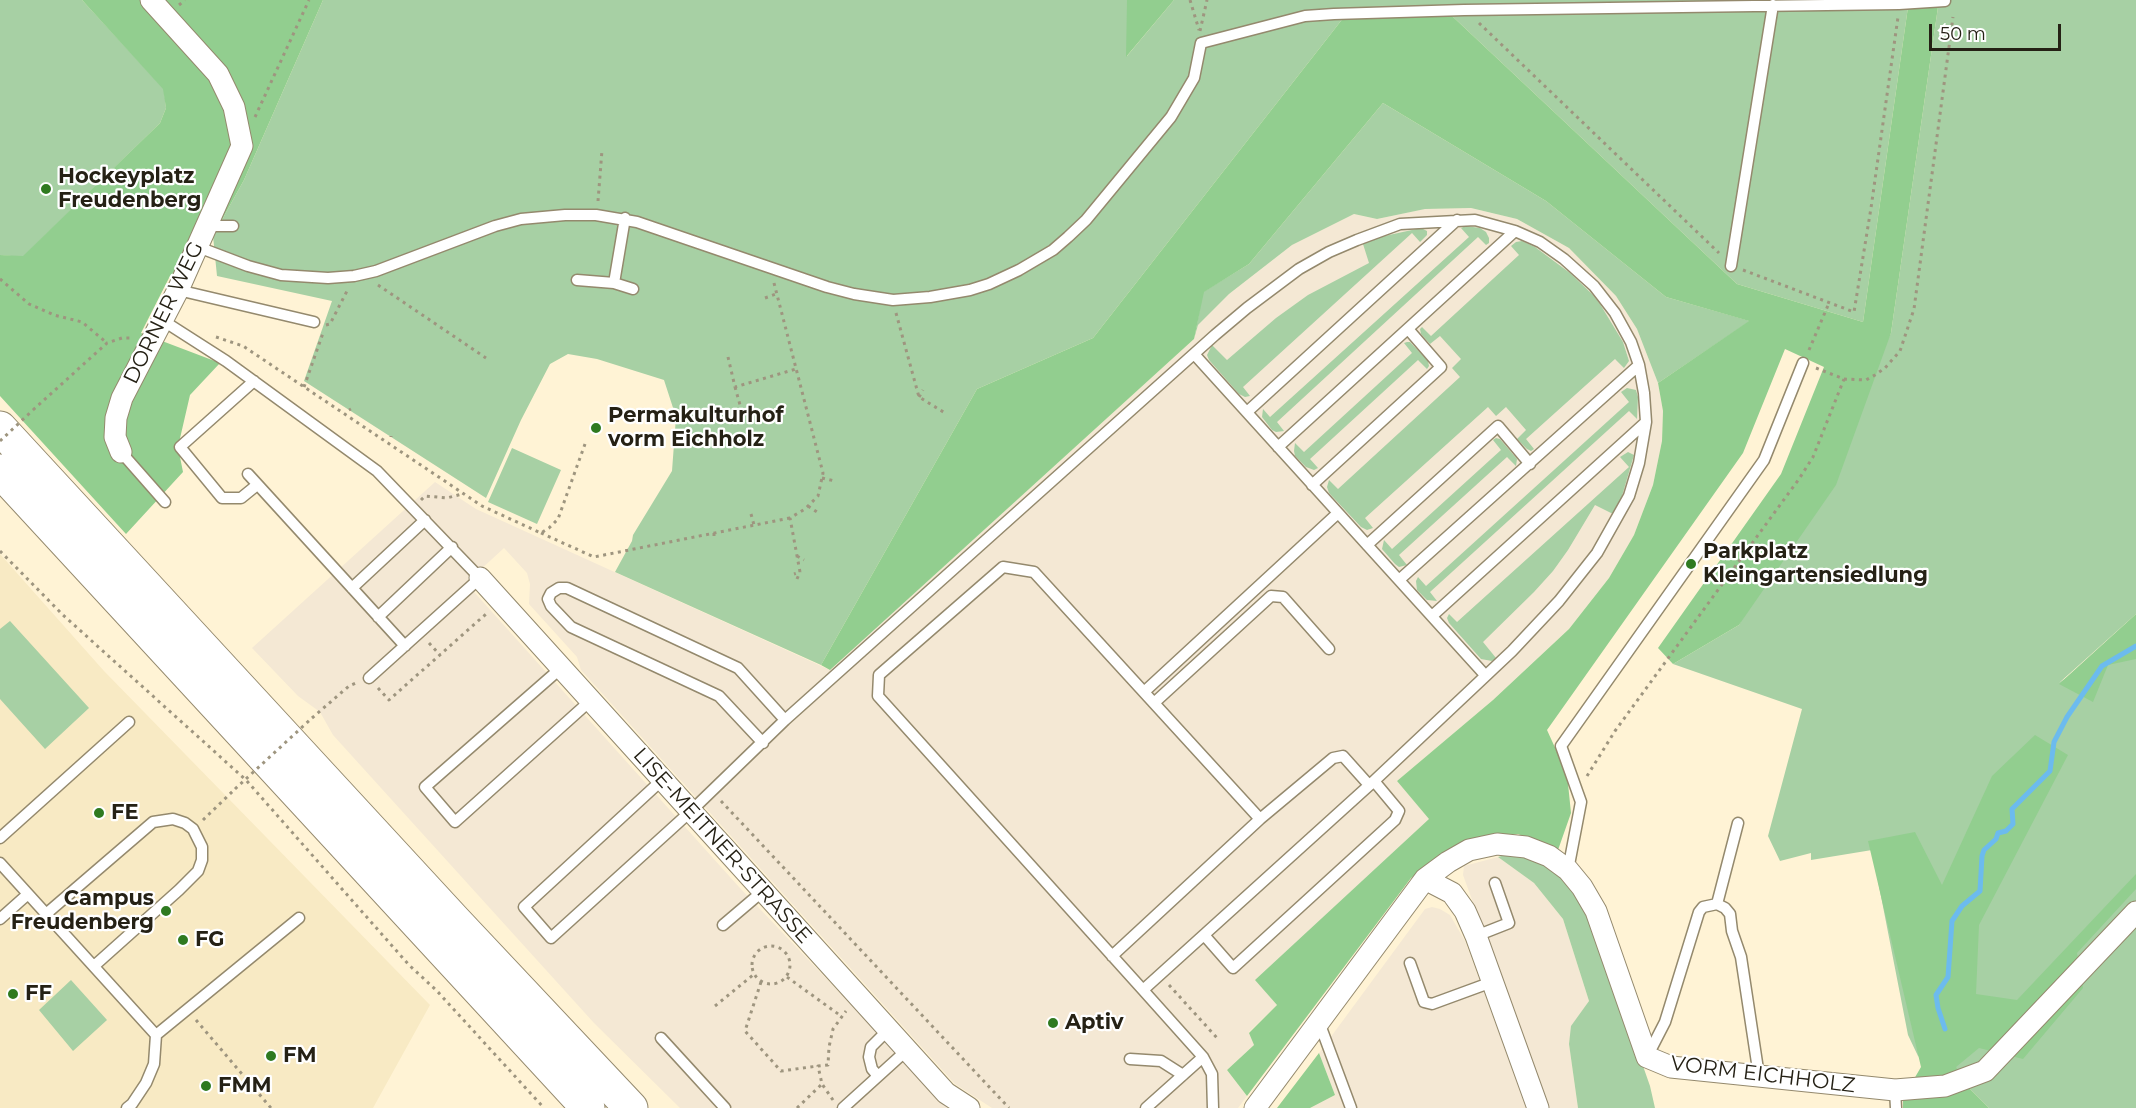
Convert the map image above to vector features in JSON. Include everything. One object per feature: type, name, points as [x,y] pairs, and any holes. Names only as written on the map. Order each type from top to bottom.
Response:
[{"type":"highway","points":[[0,428],[455,921],[631,1108]]},
{"type":"highway","points":[[0,471],[588,1108]]},
{"type":"highway","points":[[0,494],[50,526]]},
{"type":"street","points":[[151,0],[218,74],[234,107],[242,146]]},
{"type":"street","name":"DORNER WEG","points":[[121,453],[115,437],[116,418],[122,398],[178,290],[242,146]]},
{"type":"street","name":"LISE-MEITNER-STRASSE","points":[[480,578],[946,1093],[969,1108]]},
{"type":"street","name":"VORM EICHHOLZ","points":[[1255,1108],[1425,879],[1469,850],[1497,844],[1526,847],[1549,856],[1568,870],[1582,887],[1596,911],[1647,1057],[1671,1067],[1759,1076],[1896,1099],[1945,1086],[1985,1071],[2136,912]]},
{"type":"street","points":[[1425,879],[1452,893],[1465,911],[1538,1108]]},
{"type":"lane","points":[[198,247],[248,266],[281,275],[328,278],[362,274],[512,222],[539,216],[596,215],[625,218],[854,294],[893,300],[951,294],[989,284],[1027,265],[1053,250],[1086,220],[1171,117],[1194,78],[1201,43],[1305,16],[1466,5],[1773,5],[1945,1]]},
{"type":"lane","points":[[1731,266],[1773,5]]},
{"type":"lane","points":[[614,283],[625,218]]},
{"type":"lane","points":[[1246,412],[1457,220]]},
{"type":"lane","points":[[662,780],[524,907],[552,938],[690,812],[785,720],[1194,354],[1272,289],[1329,252],[1400,224],[1475,220],[1515,231],[1540,242],[1564,259],[1594,286],[1615,313],[1631,342],[1639,365],[1646,422],[1639,463],[1629,496],[1597,553],[1558,601],[1512,651],[1204,935],[1145,993]]},
{"type":"lane","points":[[207,226],[233,226]]},
{"type":"lane","points":[[1278,447],[1515,231]]},
{"type":"lane","points":[[577,280],[614,283],[633,289]]},
{"type":"lane","points":[[178,290],[314,322]]},
{"type":"lane","points":[[162,320],[191,337],[254,381],[377,471],[480,578],[369,678]]},
{"type":"lane","points":[[1312,484],[1441,367],[1408,329]]},
{"type":"lane","points":[[1194,354],[1485,675]]},
{"type":"lane","points":[[1568,870],[1581,802],[1562,746],[1764,460],[1803,363]]},
{"type":"lane","points":[[1399,580],[1639,365]]},
{"type":"lane","points":[[254,381],[180,447],[222,498],[241,498],[257,484]]},
{"type":"lane","points":[[1432,616],[1646,422]]},
{"type":"lane","points":[[1367,545],[1497,426],[1530,464]]},
{"type":"lane","name":"DORNER WEG","points":[[121,453],[165,502]]},
{"type":"lane","points":[[248,474],[405,646]]},
{"type":"lane","points":[[1144,692],[1338,513]]},
{"type":"lane","points":[[352,588],[425,519]]},
{"type":"lane","points":[[378,616],[452,547]]},
{"type":"lane","points":[[1213,1108],[1212,1074],[1203,1057],[878,696],[879,675],[1003,567],[1034,572],[1260,819]]},
{"type":"lane","points":[[762,743],[719,696],[571,627],[551,606],[548,599],[551,593],[558,588],[567,588],[738,668],[785,720]]},
{"type":"lane","points":[[1154,703],[1271,596],[1283,597],[1329,649]]},
{"type":"lane","points":[[561,668],[425,787],[455,822],[590,701]]},
{"type":"lane","points":[[0,838],[129,722]]},
{"type":"lane","points":[[1112,956],[1260,819],[1333,758],[1343,756],[1399,811],[1395,820],[1233,968],[1204,935]]},
{"type":"lane","points":[[46,914],[153,822],[173,819],[193,829],[202,847],[198,871],[94,966]]},
{"type":"lane","points":[[1717,904],[1738,823]]},
{"type":"lane","points":[[0,863],[156,1035],[154,1064],[146,1083],[127,1108]]},
{"type":"lane","points":[[1476,936],[1509,923],[1495,883]]},
{"type":"lane","points":[[723,926],[763,891]]},
{"type":"lane","points":[[0,919],[28,894]]},
{"type":"lane","points":[[1647,1057],[1665,1022],[1699,912],[1703,907],[1717,904],[1730,914],[1732,931],[1742,957],[1759,1076]]},
{"type":"lane","points":[[156,1035],[299,918]]},
{"type":"lane","points":[[1410,963],[1424,1002],[1432,1004],[1492,982]]},
{"type":"lane","points":[[1318,1022],[1351,1108]]},
{"type":"lane","points":[[879,1076],[872,1069],[871,1047],[888,1030]]},
{"type":"lane","points":[[662,1038],[725,1108]]},
{"type":"lane","points":[[839,1106],[879,1076],[907,1050]]},
{"type":"lane","points":[[1146,1108],[1203,1057]]},
{"type":"lane","points":[[1130,1059],[1161,1061],[1183,1075]]},
{"type":"path","points":[[242,146],[309,0]]},
{"type":"path","points":[[1190,0],[1200,32],[1207,0]]},
{"type":"path","points":[[1466,5],[1731,266],[1854,312],[1871,208],[1898,2]]},
{"type":"path","points":[[1829,303],[1803,363],[1844,379],[1856,381],[1875,375],[1900,351],[1915,298],[1953,17]]},
{"type":"path","points":[[596,215],[597,184],[602,150]]},
{"type":"path","points":[[191,337],[211,336],[228,339],[243,346],[462,494],[482,506],[594,557],[790,518],[818,496],[823,473],[769,267]]},
{"type":"path","points":[[362,274],[454,334],[485,359]]},
{"type":"path","points":[[0,279],[29,304],[54,315],[82,322],[106,343]]},
{"type":"path","points":[[765,298],[776,294]]},
{"type":"path","points":[[893,300],[918,397],[936,410],[945,413]]},
{"type":"path","points":[[422,321],[425,317]]},
{"type":"path","points":[[0,441],[106,343],[122,338],[151,339]]},
{"type":"path","points":[[900,350],[906,349]]},
{"type":"path","points":[[728,357],[742,412]]},
{"type":"path","points":[[735,387],[796,369]]},
{"type":"path","points":[[907,372],[912,371]]},
{"type":"path","points":[[767,372],[769,377]]},
{"type":"path","points":[[1581,802],[1587,775],[1615,731],[1799,479],[1812,457],[1844,379]]},
{"type":"path","points":[[918,397],[923,390]]},
{"type":"path","points":[[541,533],[558,519],[585,444]]},
{"type":"path","points":[[822,478],[835,481]]},
{"type":"path","points":[[414,508],[425,496],[447,498],[462,494]]},
{"type":"path","points":[[808,506],[817,512]]},
{"type":"path","points":[[751,514],[754,525]]},
{"type":"path","points":[[790,518],[800,572],[797,579]]},
{"type":"path","points":[[714,533],[714,540]]},
{"type":"path","points":[[0,551],[63,615],[246,780],[409,965],[437,991],[544,1108]]},
{"type":"path","points":[[797,556],[804,560]]},
{"type":"path","points":[[794,574],[800,572]]},
{"type":"path","points":[[193,829],[349,686],[369,678],[389,700],[501,601]]},
{"type":"path","points":[[712,791],[1009,1108]]},
{"type":"path","points":[[776,946],[782,949],[790,962],[787,976],[775,984],[761,982],[753,974],[752,960],[755,953],[761,948],[776,946]]},
{"type":"path","points":[[715,1006],[753,974]]},
{"type":"path","points":[[787,976],[841,1016]]},
{"type":"path","points":[[1145,993],[1165,980],[1218,1040]]},
{"type":"path","points":[[761,982],[745,1031],[781,1071],[828,1065],[828,1047],[833,1029],[858,997]]},
{"type":"path","points":[[187,1009],[271,1108]]},
{"type":"path","points":[[818,1066],[822,1084],[839,1106]]},
{"type":"path","points":[[797,1108],[822,1084]]},
{"type":"shaded area","points":[[1471,208],[1517,219],[1569,248],[1616,296],[1637,329],[1658,383],[1663,411],[1662,441],[1653,485],[1634,535],[1609,578],[1569,629],[1493,700],[1397,781],[1430,819],[1256,980],[1277,1005],[1249,1032],[1254,1045],[1227,1070],[1247,1096],[1238,1108],[992,1108],[955,1084],[581,670],[577,657],[529,604],[530,584],[527,573],[504,548],[466,583],[739,887],[922,1079],[954,1108],[680,1108],[594,1023],[333,735],[320,712],[298,696],[252,648],[435,482],[476,509],[830,670],[1194,339],[1198,325],[1229,294],[1292,245],[1354,214],[1377,219],[1424,209]]},
{"type":"shaded area","points":[[0,554],[104,671],[430,1005],[373,1108],[0,1108]]},
{"type":"shaded area","points":[[1498,857],[1534,883],[1563,919],[1589,1001],[1572,1026],[1569,1044],[1578,1108],[1548,1108],[1463,875],[1464,866]]},
{"type":"shaded area","points":[[1432,907],[1450,915],[1465,941],[1527,1108],[1310,1108],[1335,1095],[1319,1053],[1425,909]]},
{"type":"green space","name":"Hockeyplatz Freudenberg","points":[[0,0],[82,0],[164,89],[166,108],[160,123],[23,257],[0,255]]},
{"type":"green space","points":[[82,0],[323,0],[244,180],[213,236],[170,276],[141,333],[220,363],[190,395],[178,447],[183,472],[126,534],[0,396],[0,255],[23,256],[160,123],[166,108],[163,89]]},
{"type":"green space","points":[[323,0],[1127,0],[1127,56],[1174,0],[1926,0],[1908,7],[1863,322],[1737,284],[1451,15],[1344,17],[1093,338],[977,389],[821,665],[615,572],[633,535],[672,471],[676,417],[664,380],[597,359],[568,354],[550,364],[521,420],[486,498],[304,381],[332,301],[217,276],[213,236],[244,180]]},
{"type":"green space","points":[[1127,0],[1174,0],[1126,57]]},
{"type":"green space","points":[[1939,0],[2136,0],[2136,614],[2059,683],[2136,629],[2136,1108],[1989,1108],[1965,1084],[1918,1056],[1908,1035],[1872,850],[1811,860],[1811,853],[1780,861],[1768,836],[1802,709],[1673,664],[1739,625],[1891,333]]},
{"type":"green space","points":[[1939,0],[1891,333],[1836,485],[1739,625],[1673,664],[1658,648],[1781,474],[1824,367],[1785,349],[1743,453],[1547,730],[1567,774],[1571,813],[1558,850],[1518,834],[1461,842],[1411,878],[1247,1096],[1227,1070],[1254,1045],[1249,1033],[1277,1005],[1255,980],[1429,819],[1397,781],[1493,700],[1569,629],[1609,578],[1634,535],[1653,485],[1662,441],[1663,411],[1658,383],[1749,321],[1666,297],[1546,201],[1383,103],[1249,264],[1204,292],[1194,339],[830,670],[821,665],[977,389],[1093,338],[1344,17],[1451,15],[1737,284],[1863,322],[1908,7]]},
{"type":"green space","points":[[1383,103],[1546,201],[1666,297],[1750,321],[1658,383],[1637,329],[1616,296],[1569,248],[1517,219],[1471,208],[1425,209],[1377,219],[1354,214],[1292,245],[1229,294],[1198,325],[1194,339],[1203,292],[1249,264]]},
{"type":"green space","points":[[1466,226],[1480,228],[1486,232],[1489,243],[1486,245],[1478,237],[1277,422],[1284,431],[1272,430],[1262,417],[1263,409],[1270,417],[1469,237],[1461,228]]},
{"type":"green space","points":[[1421,228],[1427,231],[1427,235],[1420,242],[1412,233],[1243,387],[1250,396],[1245,397],[1239,394],[1209,360],[1207,355],[1212,345],[1227,360],[1276,318],[1308,295],[1369,263],[1363,244],[1380,237]]},
{"type":"green space","points":[[1522,241],[1535,247],[1570,273],[1592,294],[1623,342],[1629,361],[1624,368],[1615,359],[1526,439],[1534,449],[1531,451],[1517,439],[1526,430],[1506,407],[1496,416],[1488,407],[1365,518],[1373,528],[1367,530],[1361,527],[1329,493],[1327,487],[1329,480],[1338,489],[1460,377],[1452,368],[1461,359],[1440,336],[1430,344],[1421,334],[1420,329],[1422,327],[1431,336],[1519,255],[1511,246]]},
{"type":"green space","points":[[1410,342],[1428,361],[1427,369],[1418,360],[1310,459],[1318,468],[1314,470],[1306,467],[1295,456],[1295,443],[1304,452],[1412,353],[1404,343]]},
{"type":"green space","points":[[1627,388],[1636,390],[1637,419],[1629,411],[1430,592],[1437,601],[1427,600],[1417,590],[1418,577],[1426,586],[1629,402],[1621,392]]},
{"type":"green space","points":[[1500,439],[1517,459],[1516,466],[1507,457],[1399,555],[1407,565],[1399,567],[1395,564],[1382,549],[1384,540],[1392,549],[1501,450],[1493,440]]},
{"type":"green space","points":[[512,448],[561,470],[537,524],[488,502]]},
{"type":"green space","points":[[1628,452],[1634,455],[1622,496],[1613,514],[1595,505],[1553,571],[1483,642],[1496,658],[1492,661],[1481,659],[1449,623],[1447,618],[1449,614],[1457,622],[1629,467],[1620,457]]},
{"type":"green space","points":[[2136,614],[2136,659],[2108,665],[2093,702],[2059,684]]},
{"type":"green space","points":[[10,621],[89,708],[45,749],[0,699],[0,629]]},
{"type":"green space","points":[[2035,735],[2068,755],[1979,925],[1976,994],[2017,1000],[2136,874],[2136,889],[2077,953],[2083,988],[2023,1059],[1979,1048],[1956,1067],[1965,1084],[1989,1108],[1903,1108],[1903,1098],[1921,1067],[1868,841],[1915,832],[1942,885],[1992,776]]},
{"type":"green space","points":[[1508,854],[1523,855],[1543,864],[1570,885],[1586,912],[1603,952],[1650,1086],[1655,1108],[1578,1108],[1569,1044],[1571,1026],[1589,1001],[1563,919],[1534,883],[1498,857]]},
{"type":"green space","points":[[71,980],[107,1020],[73,1051],[39,1010]]},
{"type":"green space","points":[[1319,1053],[1335,1095],[1310,1108],[1277,1108]]},
{"type":"waterway","points":[[1945,1029],[1936,995],[1948,977],[1952,921],[1962,906],[1980,891],[1984,850],[1996,839],[1998,833],[2006,831],[2013,824],[2012,809],[2050,771],[2054,742],[2067,717],[2102,666],[2136,646]]},
{"type":"place","name":"Hockeyplatz Freudenberg","points":[[46,189]]},
{"type":"place","name":"Permakulturhof vorm Eichholz","points":[[596,428]]},
{"type":"place","name":"Parkplatz Kleingartensiedlung","points":[[1691,564]]},
{"type":"place","name":"FE","points":[[99,813]]},
{"type":"place","name":"Campus Freudenberg","points":[[166,911]]},
{"type":"place","name":"FG","points":[[183,940]]},
{"type":"place","name":"FF","points":[[13,994]]},
{"type":"place","name":"Aptiv","points":[[1053,1023]]},
{"type":"place","name":"FM","points":[[271,1056]]},
{"type":"place","name":"FMM","points":[[206,1086]]}]
